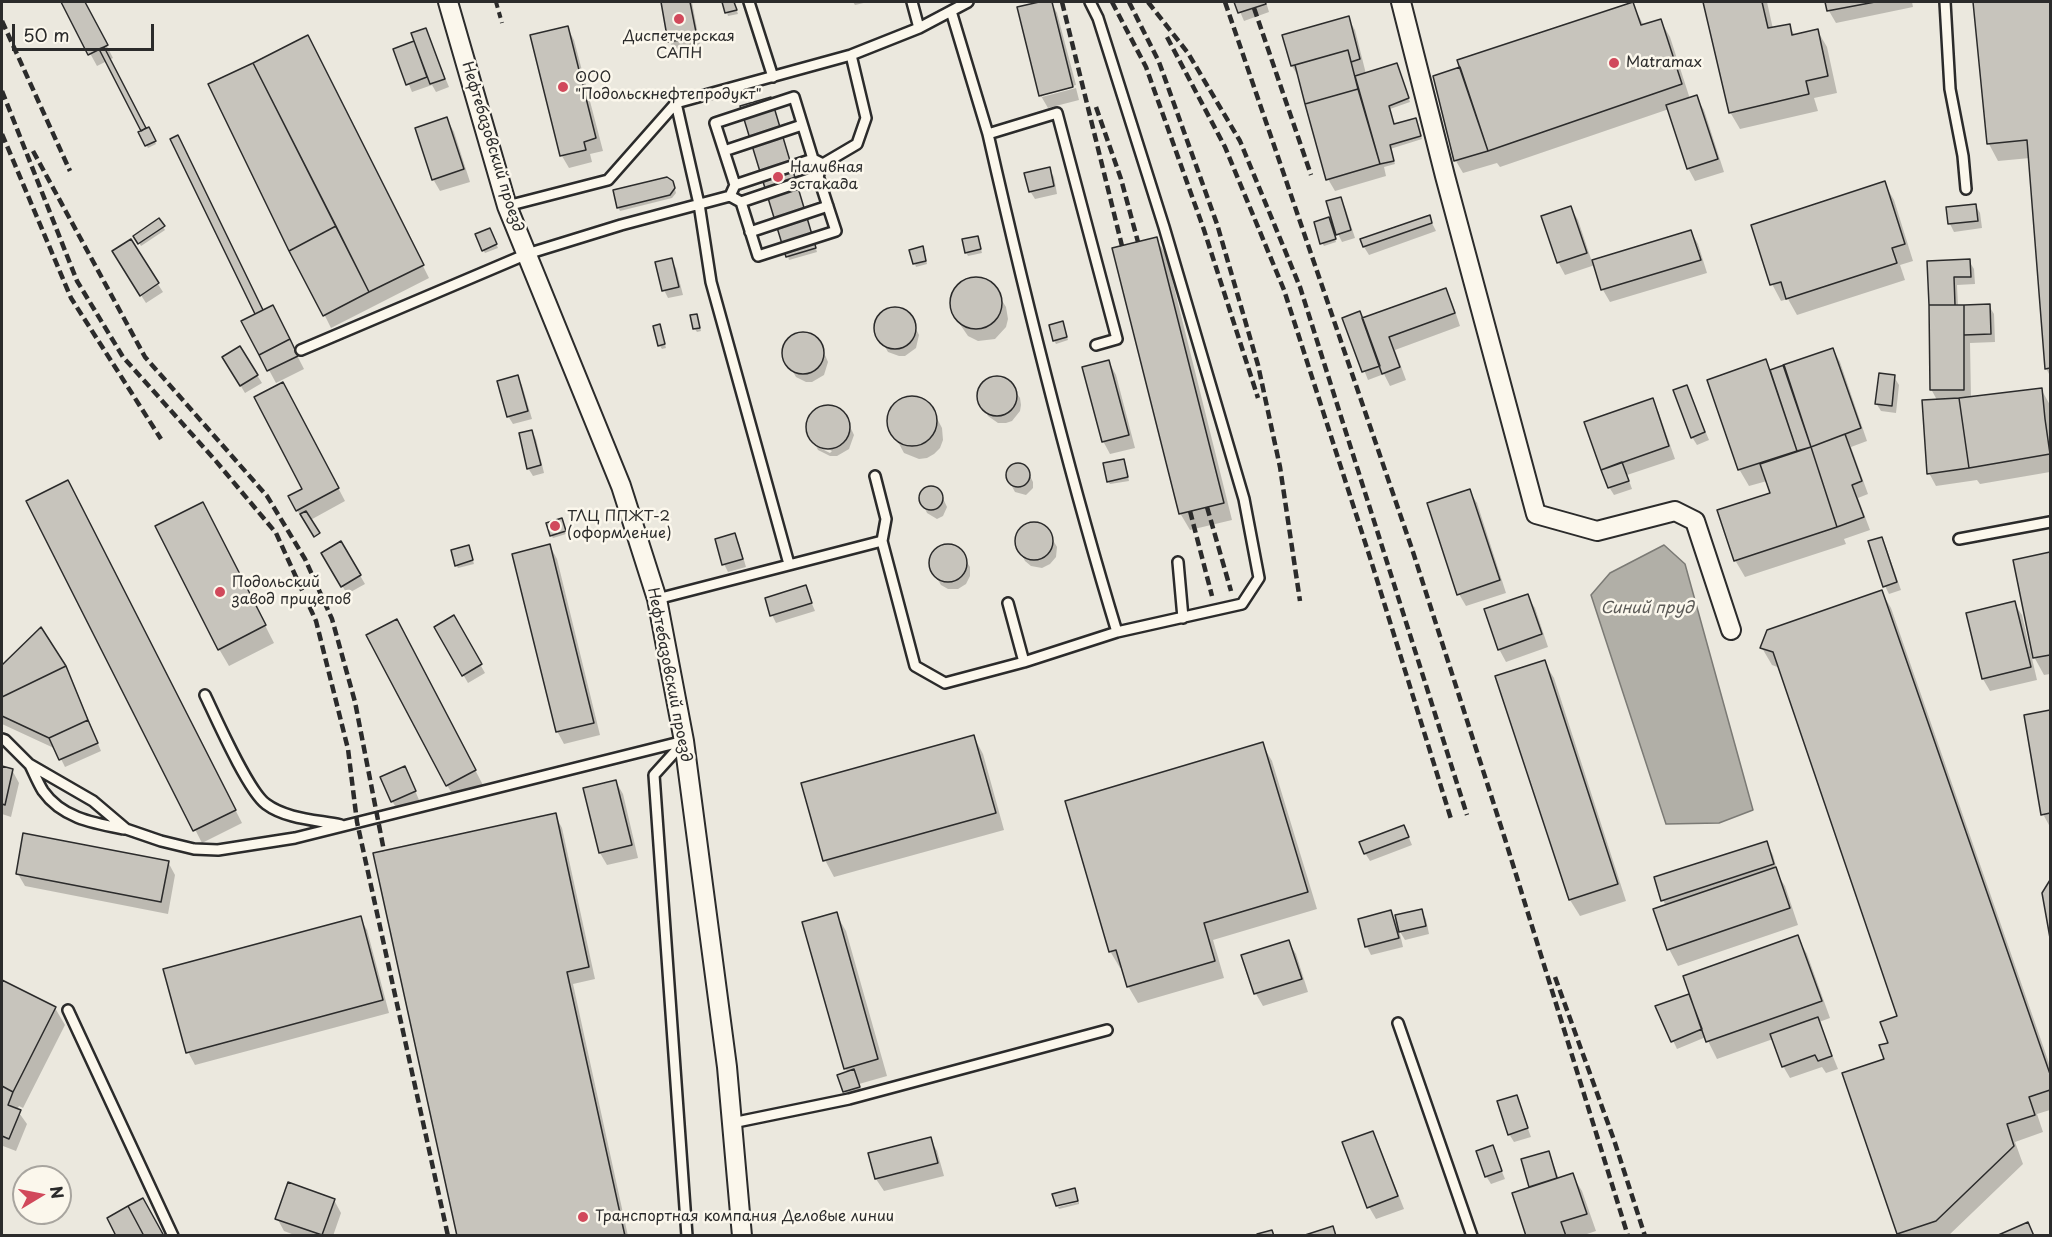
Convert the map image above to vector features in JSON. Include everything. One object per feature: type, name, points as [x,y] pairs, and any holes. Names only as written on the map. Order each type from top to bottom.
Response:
[{"type":"street","name":"Нефтебазовский проезд","points":[[448,2],[507,206],[621,486],[657,599],[684,741],[727,1067],[742,1236]]},
{"type":"street","points":[[1401,2],[1445,176],[1536,514],[1597,531],[1675,511],[1695,521],[1731,630]]},
{"type":"lane","points":[[749,2],[773,77]]},
{"type":"lane","points":[[912,2],[919,28]]},
{"type":"lane","points":[[507,206],[608,180],[676,103],[851,56],[919,28],[968,2]]},
{"type":"lane","points":[[875,476],[886,519],[882,541],[915,666],[945,682],[1024,662],[1117,632],[1242,604],[1259,578],[1241,488],[1164,227],[1098,18],[1090,2]]},
{"type":"lane","points":[[1945,2],[1950,88],[1963,156],[1966,189]]},
{"type":"lane","points":[[951,11],[988,134],[1087,533],[1117,632]]},
{"type":"lane","points":[[301,350],[526,254],[621,225],[730,196],[741,202],[758,256],[836,231],[818,176],[823,164],[857,144],[866,118],[851,56]]},
{"type":"lane","points":[[730,196],[735,185],[715,123],[794,97],[813,159]]},
{"type":"lane","points":[[676,103],[699,204],[711,282],[789,564]]},
{"type":"lane","points":[[988,134],[1057,113],[1117,339],[1096,345]]},
{"type":"lane","points":[[724,151],[802,125]]},
{"type":"lane","points":[[735,185],[813,159],[823,164]]},
{"type":"lane","points":[[741,202],[818,176]]},
{"type":"lane","points":[[750,232],[828,206]]},
{"type":"lane","points":[[1959,539],[2050,522]]},
{"type":"lane","points":[[657,599],[882,541]]},
{"type":"lane","points":[[1178,562],[1183,618]]},
{"type":"lane","points":[[1008,603],[1024,662]]},
{"type":"lane","points":[[204,694],[248,781],[264,803],[284,814],[343,826]]},
{"type":"lane","points":[[2,739],[29,764],[93,801],[126,829]]},
{"type":"lane","points":[[29,764],[43,791],[60,809],[88,822],[126,829],[160,841],[194,849],[218,850],[264,844],[343,826],[684,741]]},
{"type":"lane","points":[[684,741],[654,775],[687,1236]]},
{"type":"lane","points":[[68,1010],[173,1236]]},
{"type":"lane","points":[[1398,1023],[1472,1236]]},
{"type":"lane","points":[[732,1123],[849,1099],[1107,1030]]},
{"type":"path","points":[[496,2],[502,22]]},
{"type":"shaded area","points":[[2,2],[2050,2],[2050,1235],[2,1236]]},
{"type":"water","name":"Синий пруд","points":[[1664,545],[1685,564],[1753,810],[1719,823],[1666,824],[1591,595],[1610,573]]},
{"type":"building","points":[[61,2],[85,2],[108,45],[88,55]]},
{"type":"building","name":"Диспетчерская САПН","points":[[661,2],[690,2],[697,37],[668,42]]},
{"type":"building","points":[[722,2],[734,2],[737,10],[725,13]]},
{"type":"building","points":[[1039,2],[1052,2],[1073,87],[1039,96],[1017,7]]},
{"type":"building","points":[[1234,2],[1265,2],[1266,4],[1238,13]]},
{"type":"building","points":[[1633,2],[1641,25],[1661,19],[1682,84],[1488,151],[1457,60]]},
{"type":"building","points":[[1703,2],[1762,2],[1768,28],[1790,24],[1792,35],[1818,29],[1828,76],[1806,81],[1809,94],[1729,113]]},
{"type":"building","points":[[1825,2],[1875,2],[1827,11]]},
{"type":"building","points":[[1973,2],[2050,2],[2050,368],[2045,369],[2027,140],[1987,144]]},
{"type":"building","points":[[1349,16],[1360,59],[1351,62],[1348,50],[1291,66],[1282,35]]},
{"type":"building","name":"ООО \"Подольскнефтепродукт\"","points":[[568,26],[596,138],[584,142],[586,150],[560,156],[530,35]]},
{"type":"building","points":[[426,28],[445,79],[430,84],[411,33]]},
{"type":"building","points":[[308,35],[424,265],[369,292],[253,63]]},
{"type":"building","points":[[414,41],[427,77],[406,85],[393,49]]},
{"type":"building","points":[[104,47],[146,128],[141,131],[99,49]]},
{"type":"building","points":[[1348,50],[1358,89],[1305,104],[1295,65]]},
{"type":"building","points":[[253,63],[336,226],[289,251],[208,84]]},
{"type":"building","points":[[1397,63],[1409,98],[1389,106],[1394,124],[1416,118],[1421,136],[1390,145],[1394,161],[1380,164],[1355,76]]},
{"type":"building","points":[[1460,67],[1488,151],[1454,161],[1433,76]]},
{"type":"building","points":[[1358,89],[1380,164],[1326,180],[1305,104]]},
{"type":"building","points":[[1697,95],[1718,159],[1687,169],[1666,105]]},
{"type":"building","name":"Наливная эстакада","points":[[771,97],[816,248],[786,257],[740,106]]},
{"type":"building","points":[[447,117],[464,169],[432,180],[415,128]]},
{"type":"building","points":[[149,127],[156,141],[145,146],[138,132]]},
{"type":"building","points":[[178,135],[263,310],[255,314],[170,139]]},
{"type":"building","points":[[1050,167],[1054,186],[1029,192],[1024,173]]},
{"type":"building","points":[[667,177],[673,181],[675,188],[670,195],[617,208],[613,190]]},
{"type":"building","points":[[1885,181],[1905,244],[1892,248],[1897,263],[1786,299],[1781,282],[1770,285],[1751,225]]},
{"type":"building","points":[[1341,197],[1351,230],[1336,235],[1326,201]]},
{"type":"building","points":[[1976,204],[1978,221],[1948,224],[1946,207]]},
{"type":"building","points":[[1571,206],[1587,253],[1557,263],[1541,216]]},
{"type":"building","points":[[1430,215],[1432,223],[1363,247],[1360,239]]},
{"type":"building","points":[[1329,217],[1336,239],[1320,244],[1314,222]]},
{"type":"building","points":[[159,218],[165,226],[138,244],[133,236]]},
{"type":"building","points":[[336,226],[369,292],[323,316],[289,251]]},
{"type":"building","points":[[490,228],[497,244],[482,251],[475,234]]},
{"type":"building","points":[[1691,230],[1701,260],[1601,290],[1592,260]]},
{"type":"building","points":[[978,236],[981,249],[965,253],[962,239]]},
{"type":"building","points":[[1157,237],[1224,503],[1179,514],[1112,248]]},
{"type":"building","points":[[131,239],[159,283],[140,296],[112,251]]},
{"type":"building","points":[[923,246],[926,261],[913,264],[909,250]]},
{"type":"building","points":[[672,258],[679,287],[662,291],[655,262]]},
{"type":"building","points":[[1970,259],[1971,277],[1954,277],[1955,305],[1929,305],[1927,261]]},
{"type":"building","points":[[976,277],[986,279],[994,285],[1000,293],[1002,303],[1000,313],[994,321],[986,327],[976,329],[966,327],[958,321],[952,313],[950,303],[952,293],[958,285],[966,279]]},
{"type":"building","points":[[1446,288],[1455,313],[1389,337],[1400,367],[1382,374],[1362,318]]},
{"type":"building","points":[[1990,304],[1991,334],[1964,335],[1964,305]]},
{"type":"building","points":[[273,305],[290,339],[259,355],[241,321]]},
{"type":"building","points":[[1929,305],[1964,305],[1964,390],[1930,390]]},
{"type":"building","points":[[895,307],[910,313],[916,328],[910,343],[895,349],[880,343],[874,328],[880,313]]},
{"type":"building","points":[[1360,311],[1380,366],[1362,372],[1342,318]]},
{"type":"building","points":[[697,314],[700,328],[693,329],[690,315]]},
{"type":"building","points":[[1063,321],[1067,337],[1053,341],[1049,325]]},
{"type":"building","points":[[660,324],[665,344],[658,346],[653,326]]},
{"type":"building","points":[[803,332],[818,338],[824,353],[818,368],[803,374],[788,368],[782,353],[788,338]]},
{"type":"building","points":[[290,339],[298,356],[267,371],[259,355]]},
{"type":"building","points":[[240,346],[258,375],[240,386],[222,357]]},
{"type":"building","points":[[1833,348],[1861,428],[1811,447],[1783,365]]},
{"type":"building","points":[[1766,359],[1797,451],[1738,470],[1707,380]]},
{"type":"building","points":[[1109,360],[1129,435],[1102,442],[1082,367]]},
{"type":"building","points":[[1784,365],[1811,447],[1797,451],[1770,370]]},
{"type":"building","points":[[1879,373],[1895,375],[1892,406],[1875,404]]},
{"type":"building","points":[[518,375],[528,411],[507,417],[497,381]]},
{"type":"building","points":[[997,376],[1011,382],[1017,396],[1011,410],[997,416],[983,410],[977,396],[983,382]]},
{"type":"building","points":[[283,382],[339,488],[296,511],[288,496],[302,489],[254,397]]},
{"type":"building","points":[[1687,385],[1705,432],[1691,438],[1673,390]]},
{"type":"building","points":[[2042,388],[2050,454],[1969,468],[1959,398]]},
{"type":"building","points":[[912,396],[930,403],[937,421],[930,439],[912,446],[894,439],[887,421],[894,403]]},
{"type":"building","points":[[1653,398],[1669,446],[1601,470],[1584,422]]},
{"type":"building","points":[[1959,398],[1969,468],[1927,474],[1922,400]]},
{"type":"building","points":[[828,405],[844,411],[850,427],[844,443],[828,449],[812,443],[806,427],[812,411]]},
{"type":"building","points":[[532,430],[541,465],[527,469],[519,433]]},
{"type":"building","points":[[1845,434],[1862,481],[1852,485],[1864,517],[1837,527],[1811,447]]},
{"type":"building","points":[[1811,447],[1837,527],[1734,561],[1717,510],[1770,493],[1760,464]]},
{"type":"building","points":[[1124,459],[1128,477],[1107,482],[1103,463]]},
{"type":"building","points":[[1622,462],[1629,481],[1608,488],[1601,470]]},
{"type":"building","points":[[1018,463],[1027,466],[1030,475],[1027,484],[1018,487],[1009,484],[1006,475],[1009,466]]},
{"type":"building","points":[[68,480],[236,810],[193,831],[26,501]]},
{"type":"building","points":[[931,486],[940,489],[943,498],[940,507],[931,510],[922,507],[919,498],[922,489]]},
{"type":"building","points":[[1470,489],[1500,580],[1457,595],[1427,503]]},
{"type":"building","points":[[203,502],[266,625],[218,650],[155,526]]},
{"type":"building","points":[[306,511],[320,533],[314,537],[300,514]]},
{"type":"building","points":[[562,518],[566,531],[550,536],[546,523]]},
{"type":"building","points":[[1034,522],[1047,528],[1053,541],[1047,554],[1034,560],[1021,554],[1015,541],[1021,528]]},
{"type":"building","points":[[735,533],[743,559],[722,565],[715,539]]},
{"type":"building","points":[[1882,537],[1897,582],[1883,587],[1868,541]]},
{"type":"building","points":[[341,541],[361,575],[341,587],[321,553]]},
{"type":"building","points":[[550,544],[594,723],[556,732],[512,554]]},
{"type":"building","points":[[948,544],[961,550],[967,563],[961,576],[948,582],[935,576],[929,563],[935,550]]},
{"type":"building","points":[[469,545],[473,560],[455,566],[451,550]]},
{"type":"building","points":[[2050,552],[2050,655],[2033,658],[2013,560]]},
{"type":"building","points":[[806,585],[812,603],[770,616],[765,598]]},
{"type":"building","points":[[1882,590],[2050,1074],[2050,1090],[2029,1097],[2035,1115],[2007,1124],[2014,1146],[1936,1221],[1897,1234],[1842,1073],[1884,1059],[1879,1045],[1888,1043],[1880,1022],[1897,1016],[1773,652],[1760,648],[1767,630]]},
{"type":"building","points":[[1528,594],[1542,634],[1498,650],[1484,609]]},
{"type":"building","points":[[2015,601],[2031,667],[1982,679],[1966,613]]},
{"type":"building","points":[[454,615],[482,664],[462,676],[434,627]]},
{"type":"building","points":[[397,619],[476,770],[446,786],[366,635]]},
{"type":"building","points":[[41,627],[66,666],[2,697],[2,665]]},
{"type":"building","points":[[1545,660],[1618,884],[1569,900],[1495,676]]},
{"type":"building","points":[[66,666],[88,720],[49,738],[2,716],[2,697]]},
{"type":"building","points":[[2050,710],[2050,813],[2041,815],[2024,715]]},
{"type":"building","points":[[88,720],[98,743],[59,760],[49,738]]},
{"type":"building","points":[[974,735],[996,813],[823,861],[801,783]]},
{"type":"building","points":[[1263,742],[1308,892],[1204,923],[1215,961],[1127,987],[1116,950],[1109,952],[1065,801]]},
{"type":"building","points":[[2,766],[13,769],[5,805],[2,804]]},
{"type":"building","points":[[405,766],[416,791],[391,802],[380,777]]},
{"type":"building","points":[[616,780],[632,845],[599,853],[583,788]]},
{"type":"building","points":[[556,813],[589,967],[567,972],[625,1236],[457,1236],[373,853]]},
{"type":"building","points":[[1404,825],[1409,837],[1364,854],[1359,842]]},
{"type":"building","points":[[23,833],[169,861],[161,902],[16,874]]},
{"type":"building","points":[[1767,841],[1774,864],[1661,901],[1654,877]]},
{"type":"building","points":[[1776,867],[1790,908],[1667,950],[1653,909]]},
{"type":"building","points":[[2050,880],[2050,938],[2042,893]]},
{"type":"building","points":[[1422,909],[1426,926],[1399,932],[1395,915]]},
{"type":"building","points":[[1391,910],[1399,938],[1365,947],[1358,919]]},
{"type":"building","points":[[837,912],[878,1059],[844,1069],[802,922]]},
{"type":"building","points":[[361,916],[383,1000],[186,1053],[163,969]]},
{"type":"building","points":[[1798,935],[1822,1001],[1706,1042],[1683,976]]},
{"type":"building","points":[[1289,940],[1302,979],[1254,994],[1241,955]]},
{"type":"building","points":[[2,980],[56,1007],[13,1092],[2,1086]]},
{"type":"building","points":[[1689,994],[1702,1029],[1671,1042],[1655,1006]]},
{"type":"building","points":[[1818,1017],[1832,1056],[1818,1061],[1815,1055],[1782,1067],[1770,1034]]},
{"type":"building","points":[[854,1069],[860,1087],[843,1092],[837,1075]]},
{"type":"building","points":[[2,1086],[13,1092],[8,1105],[21,1110],[9,1139],[2,1136]]},
{"type":"building","points":[[1517,1095],[1528,1128],[1508,1135],[1497,1101]]},
{"type":"building","points":[[1373,1131],[1398,1196],[1367,1208],[1342,1142]]},
{"type":"building","points":[[931,1137],[938,1163],[875,1179],[868,1153]]},
{"type":"building","points":[[1493,1145],[1502,1171],[1485,1177],[1476,1151]]},
{"type":"building","points":[[1549,1151],[1557,1178],[1529,1187],[1521,1159]]},
{"type":"building","points":[[1573,1173],[1587,1214],[1561,1222],[1566,1236],[1526,1236],[1512,1193]]},
{"type":"building","points":[[288,1182],[335,1199],[322,1235],[275,1219]]},
{"type":"building","points":[[1075,1188],[1078,1201],[1056,1206],[1052,1194]]},
{"type":"building","points":[[143,1198],[164,1236],[144,1236],[128,1206]]},
{"type":"building","points":[[128,1206],[144,1236],[116,1236],[107,1218]]},
{"type":"building","points":[[2028,1222],[2034,1236],[1996,1236]]},
{"type":"building","points":[[1333,1226],[1336,1236],[1302,1236]]},
{"type":"building","points":[[1272,1230],[1274,1236],[1257,1236],[1257,1234]]},
{"type":"railway","points":[[1062,2],[1122,246]]},
{"type":"railway","points":[[1112,2],[1146,67],[1204,230],[1258,398]]},
{"type":"railway","points":[[1129,2],[1159,62],[1217,224],[1258,365],[1280,467],[1300,601]]},
{"type":"railway","points":[[1148,2],[1188,53],[1240,141],[1300,287],[1467,815]]},
{"type":"railway","points":[[1225,2],[1413,552],[1628,1236]]},
{"type":"railway","points":[[1254,8],[1311,175]]},
{"type":"railway","points":[[2,21],[70,171]]},
{"type":"railway","points":[[1167,37],[1225,147],[1284,290],[1451,819]]},
{"type":"railway","points":[[2,91],[77,281],[123,357],[215,460],[276,533],[316,621],[348,749],[357,822],[448,1236]]},
{"type":"railway","points":[[1096,107],[1121,179],[1138,242]]},
{"type":"railway","points":[[2,134],[71,298],[161,439]]},
{"type":"railway","points":[[33,151],[145,357],[267,496],[305,559],[332,619],[355,702],[384,851]]},
{"type":"railway","points":[[1207,507],[1231,591]]},
{"type":"railway","points":[[1190,511],[1212,596]]},
{"type":"railway","points":[[1555,977],[1614,1140],[1645,1236]]},
{"type":"place","name":"Диспетчерская САПН","points":[[679,19]]},
{"type":"place","name":"Matramax","points":[[1614,63]]},
{"type":"place","name":"ООО \"Подольскнефтепродукт\"","points":[[563,87]]},
{"type":"place","name":"Наливная эстакада","points":[[778,177]]},
{"type":"place","name":"ТЛЦ ППЖТ-2 (оформление)","points":[[555,526]]},
{"type":"place","name":"Подольский завод прицепов","points":[[220,592]]},
{"type":"place","name":"Транспортная компания Деловые линии","points":[[583,1217]]}]
